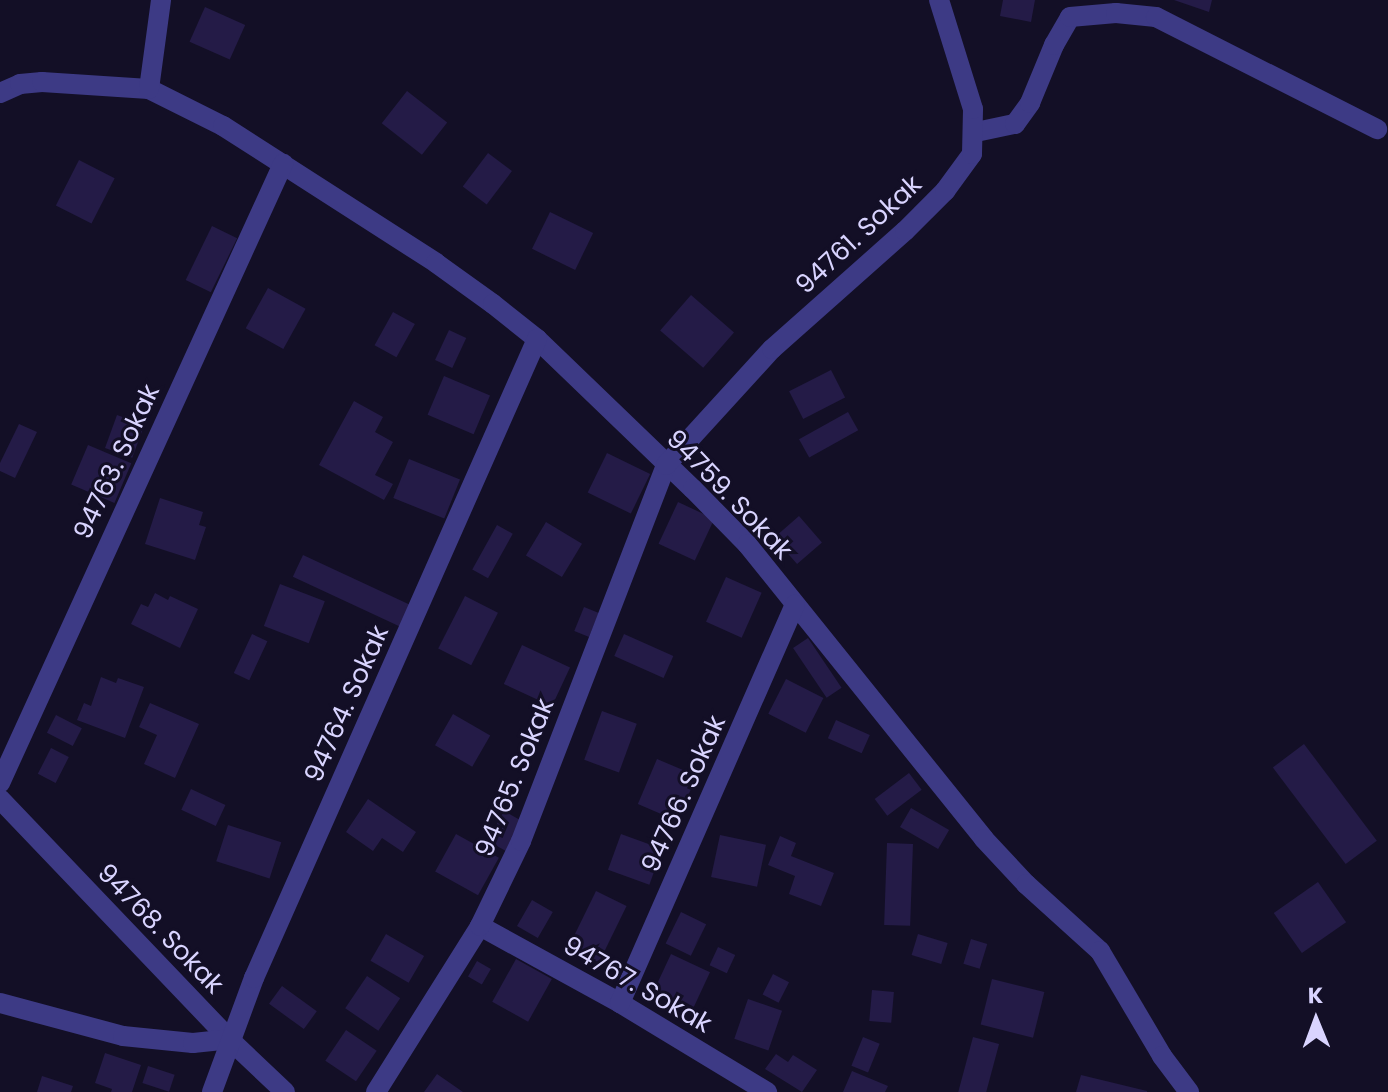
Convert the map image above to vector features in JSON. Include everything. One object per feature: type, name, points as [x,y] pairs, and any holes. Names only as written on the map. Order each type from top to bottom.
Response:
[{"type":"street","points":[[0,93],[20,84],[42,82],[149,89],[161,0]]},
{"type":"street","points":[[939,0],[970,98],[976,132],[1015,124],[1030,103],[1054,45],[1070,17],[1116,13],[1156,17],[1377,129]]},
{"type":"street","name":"94759. Sokak","points":[[149,89],[223,126],[283,164],[436,263],[537,339],[747,544],[984,839],[1026,884],[1100,951],[1162,1056],[1189,1092]]},
{"type":"street","name":"94761. Sokak","points":[[666,465],[772,349],[905,231],[945,191],[972,154],[976,132]]},
{"type":"street","name":"94763. Sokak","points":[[0,783],[283,164]]},
{"type":"street","name":"94764. Sokak","points":[[212,1092],[229,1039],[537,339]]},
{"type":"street","name":"94765. Sokak","points":[[376,1092],[480,926],[548,775],[666,465]]},
{"type":"street","name":"94766. Sokak","points":[[620,1003],[795,605]]},
{"type":"street","name":"94768. Sokak","points":[[0,799],[229,1039],[285,1092]]},
{"type":"street","name":"94767. Sokak","points":[[480,926],[620,1003],[767,1092]]},
{"type":"street","points":[[0,1003],[123,1036],[193,1043],[229,1039]]},
{"type":"building","points":[[1003,0],[1035,0],[1031,22],[1000,16]]},
{"type":"building","points":[[1174,0],[1212,0],[1209,12]]},
{"type":"building","points":[[205,7],[245,25],[230,60],[190,42]]},
{"type":"building","points":[[407,91],[447,122],[422,155],[382,123]]},
{"type":"building","points":[[488,153],[512,171],[487,205],[463,187]]},
{"type":"building","points":[[79,160],[115,178],[91,224],[56,205]]},
{"type":"building","points":[[550,212],[593,233],[575,270],[532,249]]},
{"type":"building","points":[[212,226],[237,238],[211,292],[186,280]]},
{"type":"building","points":[[268,288],[306,309],[283,349],[246,328]]},
{"type":"building","points":[[691,295],[734,332],[703,368],[660,330]]},
{"type":"building","points":[[393,312],[415,324],[396,357],[375,345]]},
{"type":"building","points":[[449,330],[466,338],[452,368],[435,360]]},
{"type":"building","points":[[831,370],[845,398],[803,419],[789,391]]},
{"type":"building","points":[[444,376],[490,396],[474,434],[428,415]]},
{"type":"building","points":[[354,401],[383,417],[375,432],[393,442],[375,475],[393,484],[384,500],[319,465]]},
{"type":"building","points":[[848,412],[858,430],[809,458],[799,439]]},
{"type":"building","points":[[117,415],[144,425],[132,458],[105,448]]},
{"type":"building","points":[[19,424],[37,432],[15,478],[0,471],[0,463]]},
{"type":"building","points":[[88,445],[131,463],[114,503],[71,485]]},
{"type":"building","points":[[607,453],[650,474],[631,514],[588,493]]},
{"type":"building","points":[[409,459],[460,480],[444,519],[393,498]]},
{"type":"building","points":[[160,498],[203,512],[199,525],[206,527],[195,560],[145,544]]},
{"type":"building","points":[[678,502],[714,519],[695,561],[659,544]]},
{"type":"building","points":[[799,516],[822,542],[797,564],[774,538]]},
{"type":"building","points":[[546,522],[582,544],[562,577],[526,555]]},
{"type":"building","points":[[497,525],[513,534],[488,578],[472,570]]},
{"type":"building","points":[[303,555],[410,605],[400,627],[293,577]]},
{"type":"building","points":[[726,577],[762,593],[742,638],[706,622]]},
{"type":"building","points":[[280,584],[325,601],[309,643],[264,626]]},
{"type":"building","points":[[155,593],[168,600],[170,596],[198,609],[180,648],[131,624],[141,604],[148,607]]},
{"type":"building","points":[[465,596],[498,613],[471,665],[438,649]]},
{"type":"building","points":[[584,607],[599,613],[589,637],[574,631]]},
{"type":"building","points":[[252,634],[267,641],[249,680],[234,673]]},
{"type":"building","points":[[624,634],[673,656],[664,678],[614,656]]},
{"type":"building","points":[[808,638],[842,688],[827,698],[793,648]]},
{"type":"building","points":[[522,645],[570,667],[552,706],[504,684]]},
{"type":"building","points":[[101,677],[116,683],[118,678],[144,687],[125,738],[77,720],[84,703],[91,706]]},
{"type":"building","points":[[786,679],[823,698],[806,733],[768,714]]},
{"type":"building","points":[[150,703],[199,724],[175,778],[144,764],[157,735],[139,727]]},
{"type":"building","points":[[602,711],[637,724],[619,773],[584,760]]},
{"type":"building","points":[[453,714],[490,736],[472,767],[435,745]]},
{"type":"building","points":[[56,715],[82,728],[73,746],[47,733]]},
{"type":"building","points":[[836,720],[870,735],[862,753],[828,738]]},
{"type":"building","points":[[1304,744],[1377,841],[1346,864],[1273,767]]},
{"type":"building","points":[[51,748],[69,757],[56,783],[38,774]]},
{"type":"building","points":[[657,759],[697,776],[677,821],[638,804]]},
{"type":"building","points":[[909,773],[922,790],[887,816],[875,799]]},
{"type":"building","points":[[191,789],[225,805],[216,826],[181,810]]},
{"type":"building","points":[[368,799],[416,832],[403,852],[382,838],[373,851],[346,832]]},
{"type":"building","points":[[911,808],[949,830],[938,849],[900,827]]},
{"type":"building","points":[[504,811],[522,821],[506,851],[488,841]]},
{"type":"building","points":[[228,825],[281,842],[270,878],[216,861]]},
{"type":"building","points":[[456,834],[499,858],[478,895],[435,872]]},
{"type":"building","points":[[621,834],[662,849],[649,885],[608,870]]},
{"type":"building","points":[[720,835],[766,845],[757,887],[711,877]]},
{"type":"building","points":[[780,836],[796,843],[791,856],[834,873],[821,906],[789,894],[795,876],[768,865]]},
{"type":"building","points":[[887,843],[913,844],[910,926],[884,925]]},
{"type":"building","points":[[1318,882],[1346,922],[1302,953],[1274,913]]},
{"type":"building","points":[[596,891],[627,906],[599,963],[568,948]]},
{"type":"building","points":[[532,900],[553,912],[538,938],[517,926]]},
{"type":"building","points":[[681,912],[706,924],[691,956],[666,943]]},
{"type":"building","points":[[386,934],[424,956],[409,983],[370,961]]},
{"type":"building","points":[[918,934],[948,943],[941,964],[912,955]]},
{"type":"building","points":[[971,939],[987,944],[980,969],[963,964]]},
{"type":"building","points":[[718,947],[735,955],[727,973],[710,965]]},
{"type":"building","points":[[671,954],[710,972],[692,1011],[653,993]]},
{"type":"building","points":[[516,959],[552,979],[528,1022],[492,1002]]},
{"type":"building","points":[[477,961],[491,969],[482,985],[468,977]]},
{"type":"building","points":[[773,974],[789,982],[779,1003],[763,994]]},
{"type":"building","points":[[367,976],[400,998],[378,1031],[345,1008]]},
{"type":"building","points":[[992,979],[1044,992],[1033,1038],[981,1025]]},
{"type":"building","points":[[282,986],[317,1011],[304,1029],[269,1004]]},
{"type":"building","points":[[872,990],[894,992],[891,1023],[869,1021]]},
{"type":"building","points":[[748,999],[782,1011],[768,1050],[734,1039]]},
{"type":"building","points":[[346,1030],[377,1051],[356,1081],[325,1061]]},
{"type":"building","points":[[863,1037],[880,1044],[868,1072],[851,1066]]},
{"type":"building","points":[[973,1037],[999,1044],[986,1092],[958,1092]]},
{"type":"building","points":[[105,1053],[141,1065],[132,1092],[111,1092],[112,1089],[95,1083]]},
{"type":"building","points":[[776,1054],[788,1062],[793,1055],[817,1070],[802,1092],[765,1069]]},
{"type":"building","points":[[148,1066],[175,1075],[169,1092],[142,1083]]},
{"type":"building","points":[[852,1071],[888,1086],[885,1092],[843,1092]]},
{"type":"building","points":[[437,1074],[463,1092],[424,1092]]},
{"type":"building","points":[[1081,1075],[1147,1091],[1147,1092],[1076,1092]]},
{"type":"building","points":[[42,1076],[73,1086],[71,1092],[37,1092]]}]
